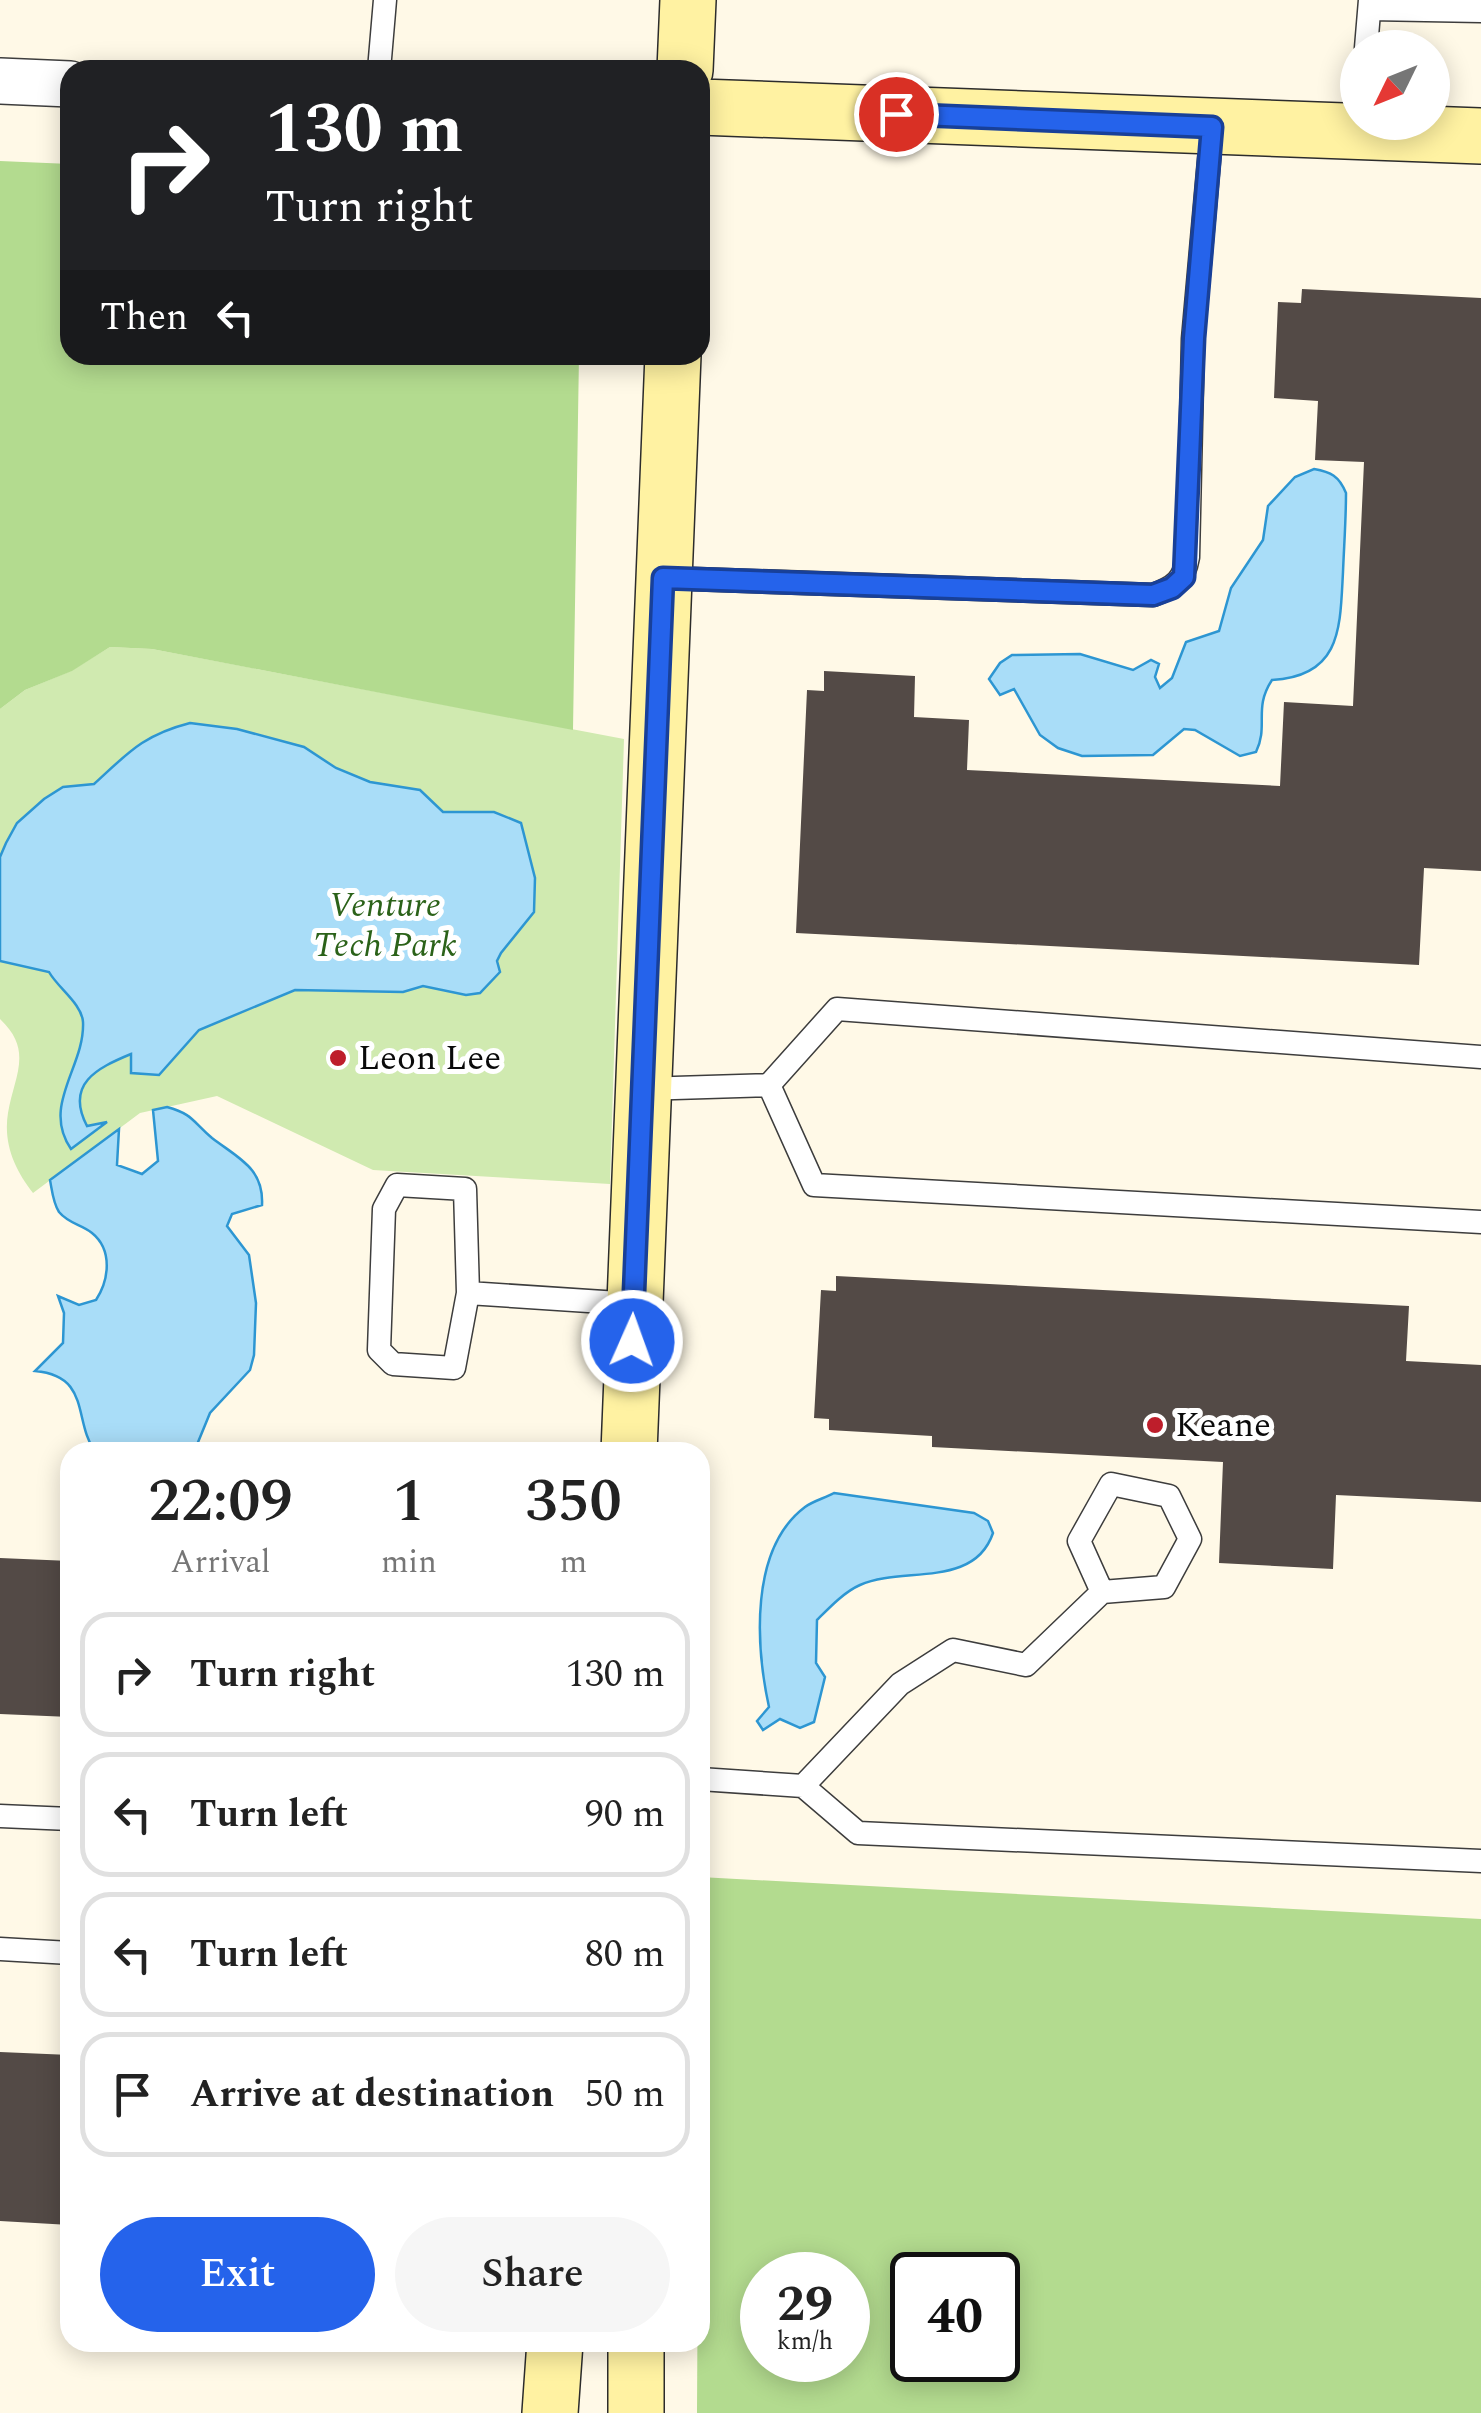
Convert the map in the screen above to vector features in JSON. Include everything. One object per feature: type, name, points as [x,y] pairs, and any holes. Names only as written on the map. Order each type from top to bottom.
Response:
[{"type":"street","points":[[685,60],[688,0]]},
{"type":"street","points":[[0,81],[60,84]]},
{"type":"street","points":[[710,107],[1212,127],[1340,128]]},
{"type":"street","points":[[1450,134],[1481,136]]},
{"type":"street","points":[[629,1442],[673,365]]},
{"type":"street","points":[[550,2413],[554,2352]]},
{"type":"street","points":[[636,2352],[636,2413]]},
{"type":"lane","points":[[380,60],[385,0]]},
{"type":"lane","points":[[1368,30],[1370,4],[1481,11]]},
{"type":"lane","points":[[663,578],[1153,595],[1172,588],[1184,577],[1188,557],[1194,338],[1212,127]]},
{"type":"lane","points":[[641,1090],[769,1084],[837,1010],[1481,1057]]},
{"type":"lane","points":[[769,1084],[814,1185],[1481,1222]]},
{"type":"lane","points":[[397,1186],[465,1190],[468,1293],[454,1368],[393,1364],[379,1350],[384,1208],[397,1186]]},
{"type":"lane","points":[[468,1293],[634,1304]]},
{"type":"lane","points":[[803,1786],[900,1684],[953,1650],[1026,1665],[1102,1592],[1164,1587],[1190,1539],[1168,1496],[1111,1484],[1079,1541],[1102,1592]]},
{"type":"lane","points":[[710,1780],[803,1786],[858,1833],[1481,1861]]},
{"type":"lane","points":[[0,1816],[60,1819]]},
{"type":"lane","points":[[0,1949],[60,1952]]},
{"type":"green space","points":[[0,161],[60,164],[60,365],[579,365],[573,730],[152,649],[110,647],[72,671],[25,690],[0,709]]},
{"type":"green space","name":"Venture Tech Park","points":[[110,647],[152,649],[624,739],[610,1184],[373,1170],[217,1096],[140,1113],[33,1193],[16,1166],[7,1135],[19,1053],[0,1019],[0,709],[25,690],[71,671]]},
{"type":"green space","points":[[710,1878],[1481,1919],[1481,2413],[697,2413],[697,2352],[710,2352]]},
{"type":"water","points":[[1314,469],[1334,476],[1346,493],[1338,629],[1324,659],[1312,669],[1272,680],[1263,700],[1256,752],[1240,756],[1195,730],[1184,729],[1153,755],[1082,756],[1058,748],[1040,735],[1014,689],[1000,695],[989,679],[1000,663],[1012,655],[1080,654],[1133,670],[1151,660],[1159,664],[1155,677],[1160,688],[1172,678],[1186,642],[1219,631],[1231,588],[1263,540],[1268,506],[1295,477]]},
{"type":"water","points":[[190,723],[237,729],[304,747],[336,768],[370,782],[420,790],[443,812],[494,812],[521,823],[535,878],[534,912],[501,953],[497,961],[500,972],[480,993],[466,995],[423,986],[403,992],[295,990],[199,1030],[159,1075],[131,1073],[131,1054],[107,1065],[88,1080],[80,1099],[87,1126],[107,1122],[71,1149],[60,1117],[82,1039],[82,1015],[49,972],[0,961],[0,857],[17,823],[44,799],[63,787],[94,784],[148,739]]},
{"type":"water","points":[[167,1107],[192,1119],[248,1165],[259,1182],[262,1205],[232,1214],[227,1226],[249,1255],[256,1303],[254,1355],[250,1370],[210,1413],[198,1442],[89,1442],[73,1390],[53,1375],[35,1371],[63,1343],[64,1313],[58,1296],[79,1305],[96,1300],[104,1283],[106,1256],[99,1240],[59,1212],[50,1180],[119,1129],[117,1165],[142,1174],[158,1161],[153,1110]]},
{"type":"water","points":[[834,1493],[974,1513],[988,1521],[993,1533],[984,1551],[954,1569],[877,1580],[854,1588],[837,1601],[817,1620],[816,1663],[825,1677],[814,1722],[800,1728],[780,1719],[763,1730],[757,1721],[769,1707],[760,1628],[766,1573],[787,1525],[805,1507]]},
{"type":"building","points":[[1302,289],[1481,298],[1481,871],[1424,868],[1419,965],[796,933],[807,690],[824,691],[824,671],[915,676],[914,717],[969,720],[967,770],[1280,786],[1284,702],[1353,706],[1364,462],[1315,460],[1318,401],[1274,398],[1278,302],[1301,303]]},
{"type":"building","name":"Keane","points":[[836,1276],[1409,1306],[1406,1361],[1481,1365],[1481,1502],[1336,1495],[1333,1569],[1219,1563],[1223,1462],[932,1447],[932,1436],[829,1430],[829,1419],[814,1418],[821,1290],[836,1291]]},
{"type":"building","points":[[0,1558],[60,1561],[60,1717],[0,1714]]},
{"type":"building","points":[[0,2052],[60,2055],[60,2224],[0,2221]]},
{"type":"place","name":"Leon Lee","points":[[338,1058]]},
{"type":"place","name":"Keane","points":[[1155,1425]]},
{"type":"route","points":[[632,1341],[663,578],[1153,595],[1172,588],[1184,577],[1188,557],[1194,338],[1212,127],[896,114]]}]
